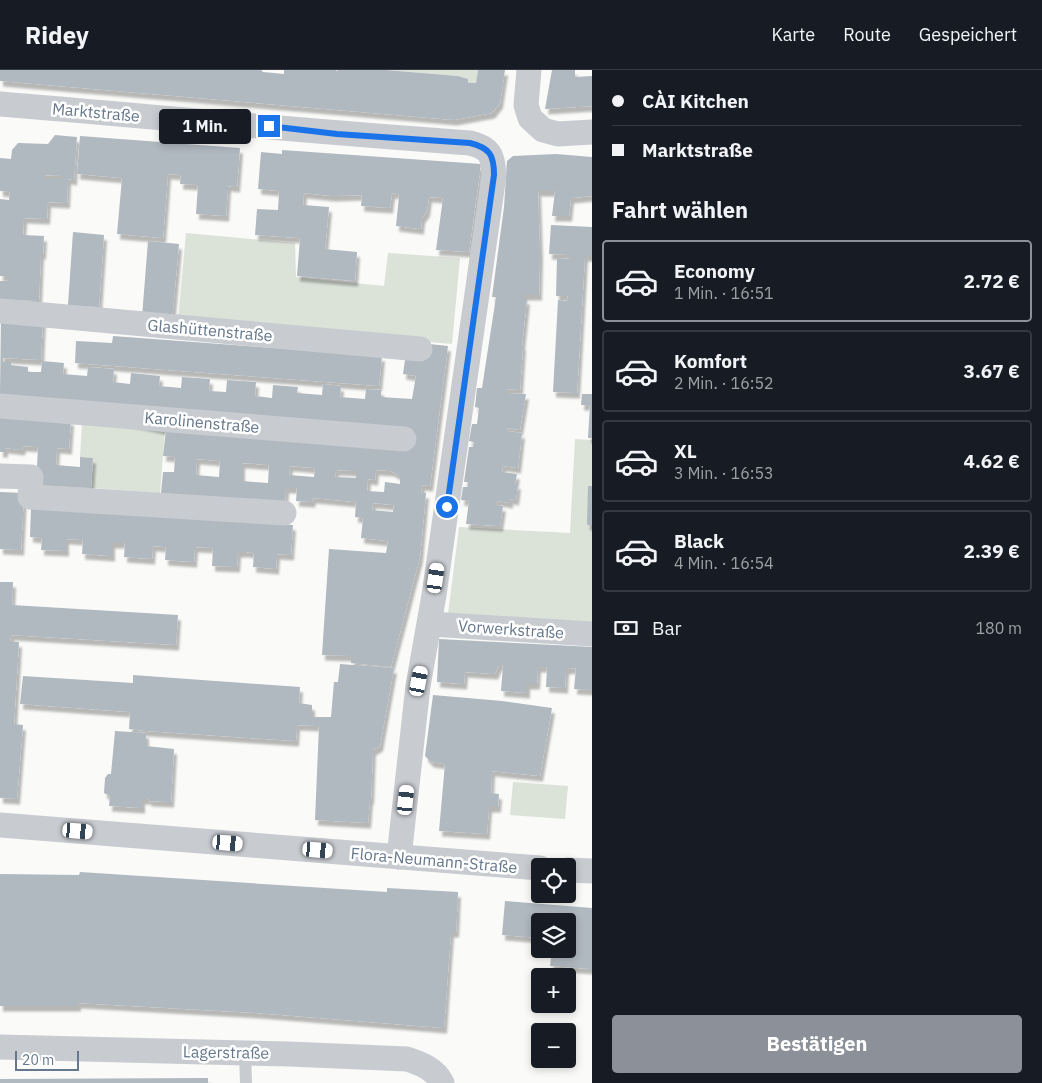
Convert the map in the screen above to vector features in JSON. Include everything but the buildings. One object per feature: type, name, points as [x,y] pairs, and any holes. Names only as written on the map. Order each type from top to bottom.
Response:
[{"type":"street","points":[[529,70],[526,104],[530,118],[543,130],[558,134],[592,132]]},
{"type":"street","name":"Marktstraße","points":[[0,104],[261,125],[337,134],[470,143],[481,146],[489,152],[494,162],[494,175],[430,624]]},
{"type":"street","name":"Glashüttenstraße","points":[[0,311],[420,349]]},
{"type":"street","name":"Karolinenstraße","points":[[0,406],[404,439]]},
{"type":"street","points":[[0,476],[32,477],[30,497],[284,513]]},
{"type":"street","points":[[399,857],[418,686],[430,624]]},
{"type":"street","name":"Vorwerkstraße","points":[[430,624],[592,634]]},
{"type":"street","name":"Flora-Neumann-Straße","points":[[0,825],[531,867]]},
{"type":"street","points":[[576,870],[592,871]]},
{"type":"street","name":"Lagerstraße","points":[[0,1047],[408,1059],[424,1065],[438,1075],[442,1083]]},
{"type":"lane","points":[[245,1053],[246,1083]]},
{"type":"shaded area","points":[[386,70],[478,70],[476,83],[468,83],[468,79],[458,76]]},
{"type":"shaded area","points":[[186,233],[295,243],[296,277],[384,286],[388,253],[460,258],[452,344],[178,320]]},
{"type":"shaded area","points":[[82,423],[165,430],[160,493],[91,488],[93,458],[80,457]]},
{"type":"shaded area","points":[[575,439],[592,440],[592,624],[448,614],[459,527],[570,533]]},
{"type":"shaded area","points":[[513,782],[568,786],[565,819],[510,815]]},
{"type":"route","points":[[269,126],[337,134],[470,143],[481,146],[489,152],[494,162],[494,175],[447,507]]}]
